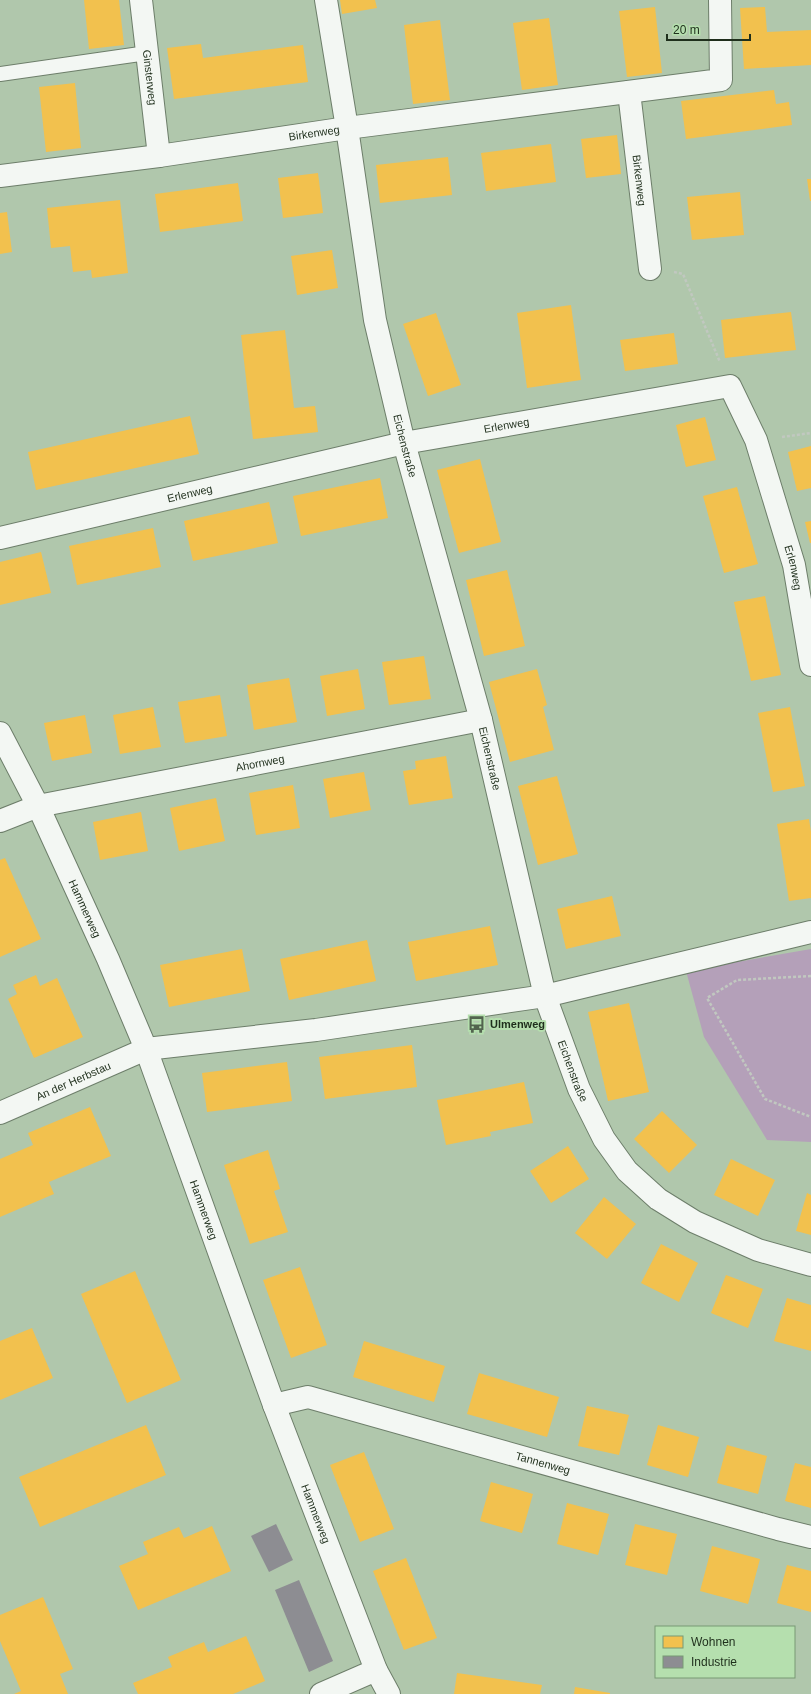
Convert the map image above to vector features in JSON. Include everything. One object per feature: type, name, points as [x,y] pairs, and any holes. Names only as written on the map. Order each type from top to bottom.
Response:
[{"type":"street","name":"Ginsterweg","points":[[141,0],[159,156]]},
{"type":"street","points":[[326,0],[347,128]]},
{"type":"street","name":"Birkenweg","points":[[0,176],[159,156],[347,128],[721,80],[720,0]]},
{"type":"street","name":"Birkenweg","points":[[629,92],[650,269]]},
{"type":"street","name":"Eichenstraße","points":[[347,128],[374,320],[404,443],[481,720],[545,996],[579,1089],[604,1139],[627,1171],[658,1199],[695,1222],[758,1250],[811,1265]]},
{"type":"street","name":"Erlenweg","points":[[0,538],[404,443],[730,386],[756,440],[794,565],[811,665]]},
{"type":"street","name":"Ahornweg","points":[[0,821],[38,806],[481,720]]},
{"type":"street","name":"Hammerweg","points":[[0,733],[38,806],[108,959],[146,1049],[274,1405],[376,1670],[389,1694]]},
{"type":"street","points":[[146,1049],[316,1030],[545,996],[811,932]]},
{"type":"street","name":"An der Herbstau","points":[[0,1112],[146,1049]]},
{"type":"street","name":"Tannenweg","points":[[274,1405],[308,1397],[811,1537]]},
{"type":"street","points":[[321,1694],[376,1670]]},
{"type":"lane","points":[[0,74],[147,53]]},
{"type":"path","points":[[650,269],[683,274],[730,386]]},
{"type":"path","points":[[811,976],[737,980],[707,998],[765,1099],[811,1117]]},
{"type":"shaded area","points":[[811,949],[811,1142],[767,1140],[704,1037],[686,971]]},
{"type":"building: Wohnen","points":[[84,0],[119,0],[124,45],[89,49]]},
{"type":"building: Wohnen","points":[[340,0],[375,0],[377,8],[342,14]]},
{"type":"building: Wohnen","points":[[655,7],[662,73],[627,77],[619,11]]},
{"type":"building: Wohnen","points":[[765,7],[767,32],[811,30],[811,65],[744,69],[740,8]]},
{"type":"building: Wohnen","points":[[549,18],[558,85],[522,90],[513,23]]},
{"type":"building: Wohnen","points":[[440,20],[450,100],[413,104],[404,25]]},
{"type":"building: Wohnen","points":[[201,44],[203,58],[303,45],[308,82],[174,99],[167,48]]},
{"type":"building: Wohnen","points":[[75,83],[81,148],[46,152],[39,87]]},
{"type":"building: Wohnen","points":[[774,90],[776,104],[789,102],[792,125],[686,139],[681,101]]},
{"type":"building: Wohnen","points":[[617,135],[621,174],[586,178],[581,139]]},
{"type":"building: Wohnen","points":[[551,144],[556,182],[486,191],[481,153]]},
{"type":"building: Wohnen","points":[[448,157],[452,195],[380,203],[376,165]]},
{"type":"building: Wohnen","points":[[318,173],[323,213],[283,218],[278,178]]},
{"type":"building: Wohnen","points":[[807,179],[811,179],[811,201],[810,201]]},
{"type":"building: Wohnen","points":[[238,183],[243,221],[160,232],[155,194]]},
{"type":"building: Wohnen","points":[[740,192],[744,235],[692,240],[687,197]]},
{"type":"building: Wohnen","points":[[120,200],[128,273],[92,278],[91,270],[73,272],[70,246],[51,248],[47,208]]},
{"type":"building: Wohnen","points":[[7,212],[12,252],[0,254],[0,213]]},
{"type":"building: Wohnen","points":[[332,250],[338,288],[297,295],[291,256]]},
{"type":"building: Wohnen","points":[[571,305],[581,380],[527,388],[517,313]]},
{"type":"building: Wohnen","points":[[791,312],[796,350],[725,358],[721,320]]},
{"type":"building: Wohnen","points":[[436,313],[461,385],[428,396],[403,324]]},
{"type":"building: Wohnen","points":[[285,330],[294,408],[315,406],[318,432],[253,439],[241,335]]},
{"type":"building: Wohnen","points":[[674,333],[678,364],[625,371],[620,340]]},
{"type":"building: Wohnen","points":[[190,416],[199,454],[36,490],[28,452]]},
{"type":"building: Wohnen","points":[[705,417],[716,460],[686,467],[676,425]]},
{"type":"building: Wohnen","points":[[811,446],[811,488],[797,491],[788,452]]},
{"type":"building: Wohnen","points":[[480,459],[501,542],[459,553],[437,470]]},
{"type":"building: Wohnen","points":[[380,478],[388,518],[301,536],[293,496]]},
{"type":"building: Wohnen","points":[[737,487],[758,564],[724,573],[703,496]]},
{"type":"building: Wohnen","points":[[269,502],[278,543],[193,561],[184,521]]},
{"type":"building: Wohnen","points":[[811,521],[811,543],[810,543],[805,522]]},
{"type":"building: Wohnen","points":[[153,528],[161,567],[77,585],[69,546]]},
{"type":"building: Wohnen","points":[[41,552],[51,593],[0,605],[0,562]]},
{"type":"building: Wohnen","points":[[507,570],[525,646],[484,656],[466,580]]},
{"type":"building: Wohnen","points":[[765,596],[781,675],[751,681],[734,602]]},
{"type":"building: Wohnen","points":[[424,656],[431,699],[389,705],[382,662]]},
{"type":"building: Wohnen","points":[[358,669],[365,709],[327,716],[320,676]]},
{"type":"building: Wohnen","points":[[537,669],[547,705],[543,707],[554,750],[510,762],[489,682]]},
{"type":"building: Wohnen","points":[[289,678],[297,722],[254,730],[247,685]]},
{"type":"building: Wohnen","points":[[220,695],[227,736],[185,743],[178,702]]},
{"type":"building: Wohnen","points":[[153,707],[161,747],[120,754],[113,715]]},
{"type":"building: Wohnen","points":[[790,707],[805,786],[773,792],[758,713]]},
{"type":"building: Wohnen","points":[[85,715],[92,753],[52,761],[44,723]]},
{"type":"building: Wohnen","points":[[446,756],[453,798],[409,805],[403,771],[416,769],[415,761]]},
{"type":"building: Wohnen","points":[[364,772],[371,810],[330,818],[323,779]]},
{"type":"building: Wohnen","points":[[557,776],[578,854],[538,865],[518,786]]},
{"type":"building: Wohnen","points":[[293,785],[300,828],[256,835],[249,793]]},
{"type":"building: Wohnen","points":[[216,798],[225,841],[179,851],[170,808]]},
{"type":"building: Wohnen","points":[[141,812],[148,851],[100,860],[93,822]]},
{"type":"building: Wohnen","points":[[809,819],[811,832],[811,898],[789,901],[777,824]]},
{"type":"building: Wohnen","points":[[5,858],[41,939],[0,957],[0,860]]},
{"type":"building: Wohnen","points":[[612,896],[621,936],[566,949],[557,909]]},
{"type":"building: Wohnen","points":[[490,926],[498,965],[416,981],[408,942]]},
{"type":"building: Wohnen","points":[[367,940],[376,981],[289,1000],[280,959]]},
{"type":"building: Wohnen","points":[[242,949],[250,991],[169,1007],[160,965]]},
{"type":"building: Wohnen","points":[[36,975],[40,986],[57,978],[83,1037],[34,1058],[8,999],[17,994],[13,985]]},
{"type":"building: Wohnen","points":[[629,1003],[649,1092],[608,1101],[588,1012]]},
{"type":"building: Wohnen","points":[[412,1045],[417,1087],[325,1099],[319,1057]]},
{"type":"building: Wohnen","points":[[287,1062],[292,1101],[207,1112],[202,1073]]},
{"type":"building: Wohnen","points":[[524,1082],[533,1123],[490,1132],[491,1136],[446,1145],[437,1100]]},
{"type":"building: Wohnen","points":[[90,1107],[111,1156],[49,1182],[54,1194],[0,1217],[0,1159],[33,1145],[28,1133]]},
{"type":"building: Wohnen","points":[[662,1111],[697,1145],[669,1173],[634,1139]]},
{"type":"building: Wohnen","points":[[568,1146],[589,1179],[551,1203],[530,1171]]},
{"type":"building: Wohnen","points":[[268,1150],[280,1189],[274,1191],[288,1232],[250,1244],[224,1165]]},
{"type":"building: Wohnen","points":[[731,1159],[775,1180],[758,1216],[714,1195]]},
{"type":"building: Wohnen","points":[[807,1193],[811,1195],[811,1235],[796,1231]]},
{"type":"building: Wohnen","points":[[604,1197],[636,1224],[607,1259],[575,1233]]},
{"type":"building: Wohnen","points":[[661,1244],[698,1263],[679,1302],[641,1283]]},
{"type":"building: Wohnen","points":[[300,1267],[327,1345],[291,1358],[263,1280]]},
{"type":"building: Wohnen","points":[[135,1271],[181,1380],[127,1403],[81,1294]]},
{"type":"building: Wohnen","points":[[726,1275],[763,1289],[748,1328],[711,1313]]},
{"type":"building: Wohnen","points":[[787,1298],[811,1305],[811,1351],[774,1341]]},
{"type":"building: Wohnen","points":[[32,1328],[53,1378],[0,1400],[0,1341]]},
{"type":"building: Wohnen","points":[[364,1341],[445,1366],[434,1402],[353,1377]]},
{"type":"building: Wohnen","points":[[479,1373],[559,1397],[547,1437],[467,1414]]},
{"type":"building: Wohnen","points":[[587,1406],[629,1415],[619,1455],[578,1446]]},
{"type":"building: Wohnen","points":[[146,1425],[166,1475],[40,1527],[19,1477]]},
{"type":"building: Wohnen","points":[[658,1425],[699,1437],[688,1477],[647,1465]]},
{"type":"building: Wohnen","points":[[727,1445],[767,1456],[758,1494],[717,1483]]},
{"type":"building: Wohnen","points":[[364,1452],[394,1529],[360,1542],[330,1465]]},
{"type":"building: Wohnen","points":[[795,1463],[811,1467],[811,1508],[785,1501]]},
{"type":"building: Wohnen","points":[[491,1482],[533,1494],[522,1533],[480,1521]]},
{"type":"building: Wohnen","points":[[567,1503],[609,1514],[598,1555],[557,1544]]},
{"type":"building: Wohnen","points":[[635,1524],[677,1534],[667,1575],[625,1565]]},
{"type":"building: Wohnen","points":[[212,1526],[231,1571],[138,1610],[119,1566],[148,1554],[143,1542],[179,1527],[184,1538]]},
{"type":"building: Wohnen","points":[[712,1546],[760,1559],[748,1604],[700,1591]]},
{"type":"building: Wohnen","points":[[406,1558],[437,1638],[404,1650],[373,1571]]},
{"type":"building: Wohnen","points":[[787,1565],[811,1571],[811,1612],[777,1603]]},
{"type":"building: Wohnen","points":[[43,1597],[73,1669],[60,1674],[68,1694],[14,1694],[21,1691],[0,1641],[0,1615]]},
{"type":"building: Wohnen","points":[[246,1636],[265,1681],[233,1694],[138,1694],[133,1683],[172,1667],[168,1657],[204,1642],[208,1652]]},
{"type":"building: Wohnen","points":[[457,1673],[542,1685],[540,1694],[454,1694]]},
{"type":"building: Wohnen","points":[[575,1687],[610,1693],[610,1694],[574,1694]]},
{"type":"building: Industrie","points":[[276,1524],[293,1560],[269,1572],[251,1536]]},
{"type":"building: Industrie","points":[[299,1580],[333,1661],[309,1672],[275,1590]]},
{"type":"place","name":"Ulmenweg","points":[[477,1024]]}]
